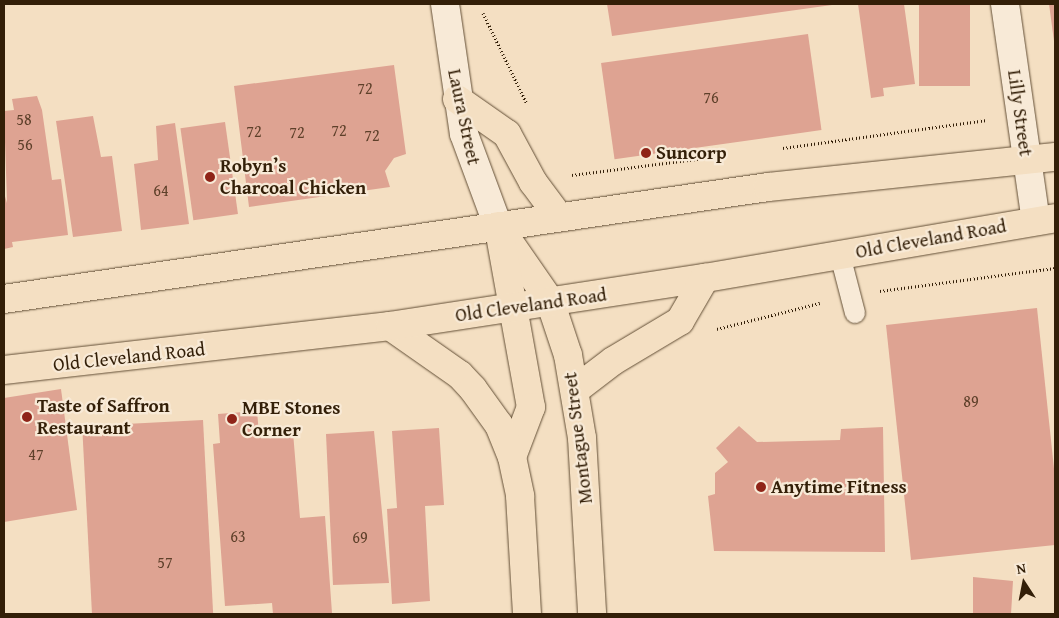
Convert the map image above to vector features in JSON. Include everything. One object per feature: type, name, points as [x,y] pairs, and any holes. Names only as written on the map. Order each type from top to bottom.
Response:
[{"type":"main road","points":[[457,99],[508,134],[532,182],[559,217]]},
{"type":"main road","points":[[4,299],[768,187],[1055,157]]},
{"type":"main road","name":"Old Cleveland Road","points":[[4,370],[390,326],[705,278],[1046,220]]},
{"type":"main road","points":[[498,226],[531,407],[512,457]]},
{"type":"main road","name":"Montague Street","points":[[498,226],[550,301],[576,390],[583,448],[592,614]]},
{"type":"main road","points":[[576,390],[613,361],[680,321],[705,278]]},
{"type":"main road","points":[[390,326],[466,382],[499,425],[512,457],[520,496],[526,614]]},
{"type":"street","name":"Laura Street","points":[[445,4],[457,99],[472,164],[498,226]]},
{"type":"street","name":"Lilly Street","points":[[1005,4],[1027,160],[1046,220]]},
{"type":"lane","points":[[840,255],[855,313]]},
{"type":"path","points":[[480,6],[528,108]]},
{"type":"path","points":[[774,149],[998,119]]},
{"type":"path","points":[[562,176],[716,157]]},
{"type":"building","points":[[607,4],[832,4],[832,5],[612,36]]},
{"type":"building","points":[[858,4],[904,4],[915,84],[883,88],[884,96],[871,98]]},
{"type":"building","points":[[919,4],[970,4],[970,86],[919,86]]},
{"type":"building","points":[[1049,4],[1055,4],[1055,41],[1054,41]]},
{"type":"building","points":[[808,34],[821,130],[615,159],[601,63]]},
{"type":"building","points":[[394,65],[406,154],[394,158],[385,171],[390,187],[249,207],[234,86]]},
{"type":"building","points":[[37,96],[42,110],[52,180],[61,179],[68,235],[12,242],[13,247],[4,249],[4,193],[7,203],[4,111],[14,110],[12,99]]},
{"type":"building","points":[[93,116],[101,157],[112,156],[122,231],[73,237],[56,121]]},
{"type":"building","points":[[225,122],[238,214],[193,220],[180,128]]},
{"type":"building","points":[[175,123],[189,224],[141,230],[134,164],[158,160],[156,126]]},
{"type":"building","points":[[1037,308],[1055,478],[1055,545],[911,560],[886,325]]},
{"type":"building","points":[[61,389],[77,510],[4,522],[4,398]]},
{"type":"building","points":[[257,411],[259,434],[293,432],[300,518],[325,516],[332,613],[273,614],[272,603],[225,606],[213,444],[220,443],[218,414]]},
{"type":"building","points":[[203,420],[213,614],[92,614],[82,426]]},
{"type":"building","points":[[739,426],[757,442],[840,440],[841,429],[883,427],[885,552],[714,551],[708,496],[715,494],[715,473],[728,462],[716,448]]},
{"type":"building","points":[[439,428],[444,505],[425,506],[430,601],[392,604],[387,509],[397,508],[392,431]]},
{"type":"building","points":[[374,431],[389,583],[333,585],[326,434]]},
{"type":"building","points":[[973,577],[1013,581],[1011,614],[973,614]]},
{"type":"place","name":"Suncorp","points":[[646,153]]},
{"type":"place","name":"Robyn’s Charcoal Chicken","points":[[210,177]]},
{"type":"place","name":"Taste of Saffron Restaurant","points":[[27,417]]},
{"type":"place","name":"MBE Stones Corner","points":[[232,419]]},
{"type":"place","name":"Anytime Fitness","points":[[761,487]]}]
